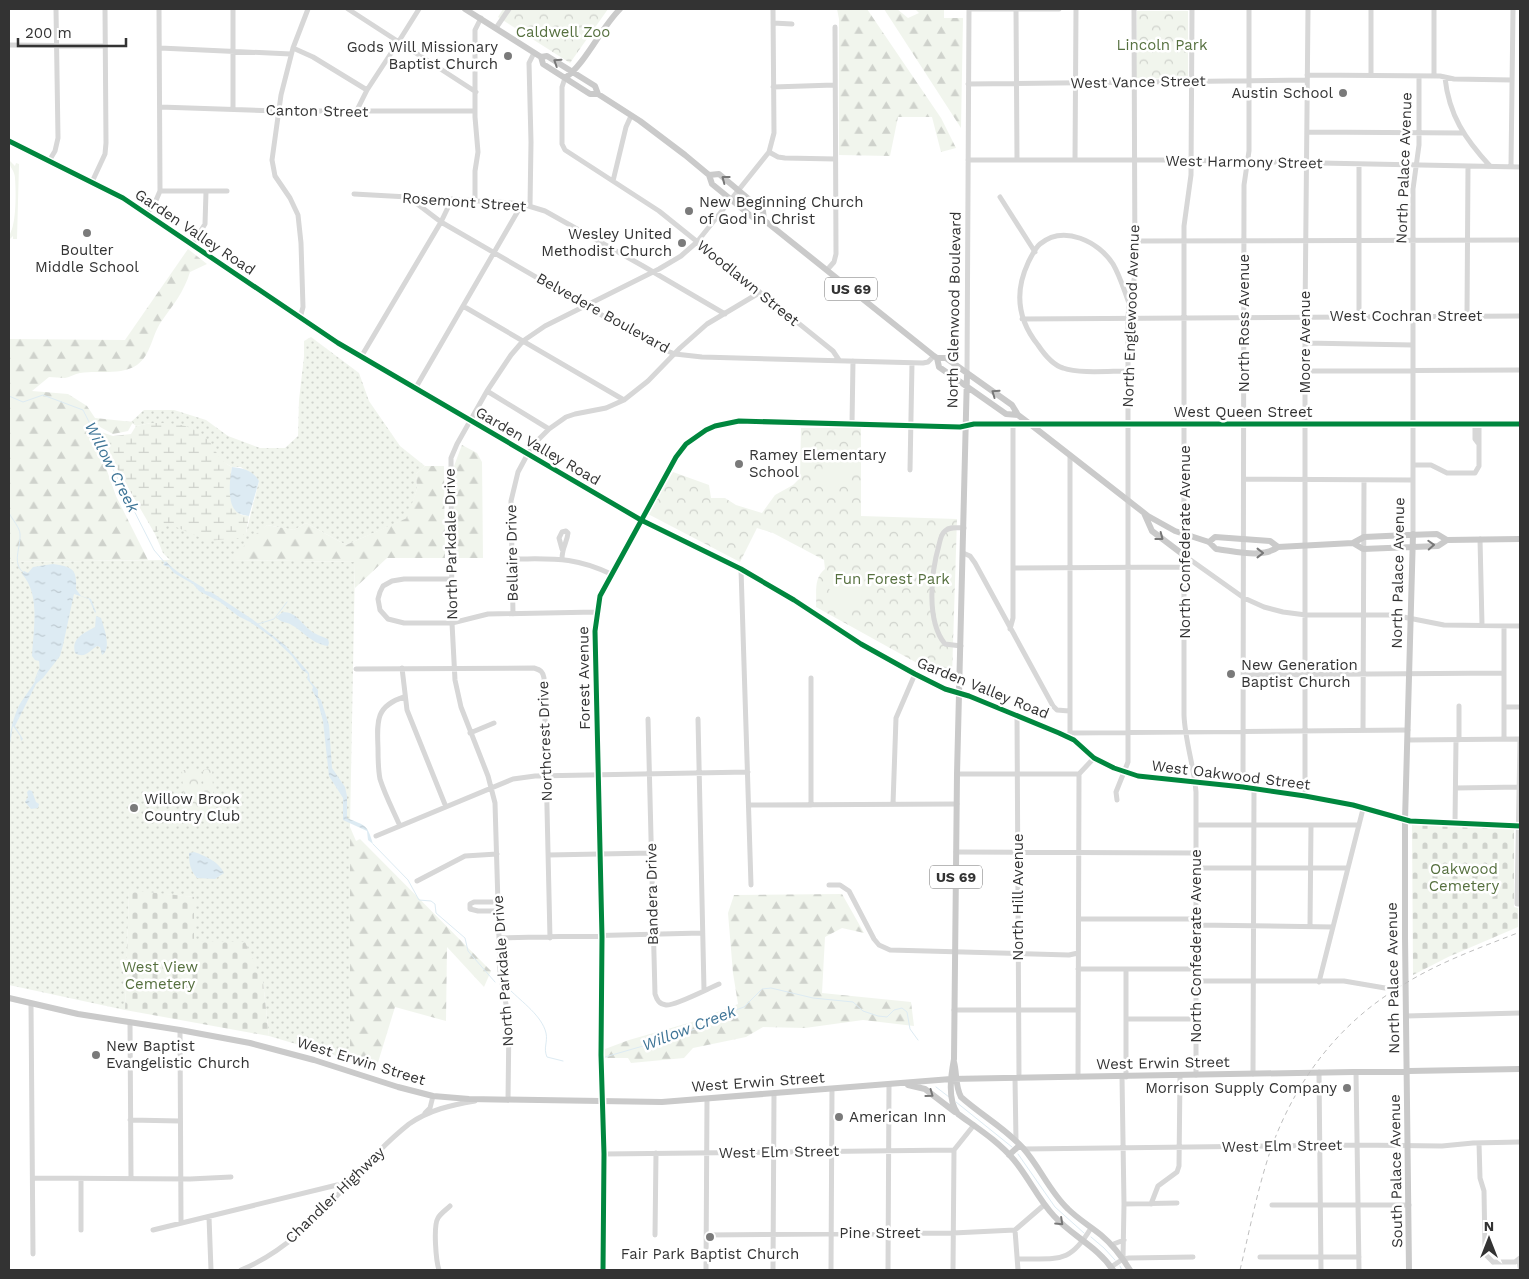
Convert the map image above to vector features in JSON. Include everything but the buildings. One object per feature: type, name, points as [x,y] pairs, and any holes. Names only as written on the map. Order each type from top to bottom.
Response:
[{"type":"main road","name":"US 69","points":[[466,9],[534,53],[541,57],[547,56],[595,86],[598,94]]},
{"type":"main road","points":[[565,78],[573,72],[606,24],[620,9]]},
{"type":"main road","name":"US 69","points":[[541,57],[543,64],[590,94],[598,94],[672,145],[709,175],[712,184],[756,220],[764,220],[827,270],[935,357],[939,367],[967,388]]},
{"type":"main road","name":"US 69","points":[[709,175],[719,174],[740,190],[763,211],[764,220]]},
{"type":"main road","name":"US 69","points":[[935,357],[946,358],[967,374]]},
{"type":"main road","points":[[967,374],[1012,405],[1018,416]]},
{"type":"main road","name":"North Glenwood Boulevard","points":[[954,1079],[951,1071],[954,1061],[959,693],[967,374]]},
{"type":"main road","points":[[967,388],[1006,414],[1018,416],[1030,424],[1143,512],[1185,535],[1209,542],[1216,549],[1244,553],[1270,553],[1278,547],[1353,543],[1364,537],[1413,534],[1437,534],[1447,540]]},
{"type":"main road","points":[[1143,512],[1152,530],[1185,556]]},
{"type":"main road","name":"North Palace Avenue","points":[[1407,1071],[1405,820],[1413,534]]},
{"type":"main road","points":[[1209,542],[1215,537],[1270,541],[1278,547]]},
{"type":"main road","points":[[1353,543],[1363,549],[1438,546],[1447,540],[1520,539]]},
{"type":"main road","name":"West Erwin Street","points":[[9,998],[78,1014],[244,1041],[290,1052],[398,1088],[433,1096],[484,1100],[652,1102],[954,1079],[1520,1070]]},
{"type":"main road","name":"South Palace Avenue","points":[[1407,1071],[1409,1270]]},
{"type":"main road","name":"US 69","points":[[954,1079],[959,1093]]},
{"type":"main road","name":"US 69","points":[[954,1079],[952,1102],[958,1114]]},
{"type":"main road","points":[[974,1079],[963,1084],[959,1093],[962,1098],[1003,1129],[1020,1145],[1062,1204],[1112,1245],[1130,1270]]},
{"type":"main road","points":[[899,1083],[925,1090],[974,1126],[1009,1155],[1044,1205],[1066,1227],[1099,1253],[1112,1269]]},
{"type":"main road","points":[[1009,1155],[1020,1145]]},
{"type":"street","points":[[48,161],[55,151],[58,138],[56,9]]},
{"type":"street","points":[[92,182],[105,154],[106,143],[105,9]]},
{"type":"street","points":[[146,214],[154,204],[160,191],[159,9]]},
{"type":"street","points":[[232,9],[233,109]]},
{"type":"street","points":[[300,318],[304,307],[298,215],[290,198],[275,176],[272,160],[278,111],[293,48],[308,9]]},
{"type":"street","points":[[348,9],[476,92]]},
{"type":"street","points":[[356,112],[366,90],[419,9]]},
{"type":"street","points":[[496,28],[509,9]]},
{"type":"street","name":"North Parkdale Drive","points":[[508,1100],[509,1020],[500,972],[496,819],[492,788],[461,707],[454,668],[451,458],[487,391],[511,355],[523,341],[545,326],[681,256],[697,242],[740,190],[768,152],[774,133],[773,9]]},
{"type":"street","points":[[969,9],[1059,9]]},
{"type":"street","name":"North Glenwood Boulevard","points":[[967,374],[969,9]]},
{"type":"street","points":[[1016,9],[1017,160]]},
{"type":"street","points":[[1076,9],[1076,160]]},
{"type":"street","name":"North Englewood Avenue","points":[[1117,800],[1116,792],[1128,762],[1128,318],[1135,275],[1136,241],[1133,160],[1134,9]]},
{"type":"street","name":"North Confederate Avenue","points":[[1192,9],[1190,191],[1184,226],[1185,732],[1196,782],[1196,1075]]},
{"type":"street","name":"North Ross Avenue","points":[[1243,787],[1244,185],[1249,150],[1249,9]]},
{"type":"street","name":"Moore Avenue","points":[[1305,796],[1305,317],[1308,9]]},
{"type":"street","points":[[1371,9],[1371,75]]},
{"type":"street","points":[[1434,9],[1434,76]]},
{"type":"street","points":[[1511,166],[1513,9]]},
{"type":"street","points":[[475,201],[475,171],[478,152],[475,111],[475,30],[481,18]]},
{"type":"street","points":[[773,22],[792,24]]},
{"type":"street","points":[[827,270],[834,262],[836,254],[835,27]]},
{"type":"street","points":[[9,46],[106,46]]},
{"type":"street","points":[[160,48],[292,54]]},
{"type":"street","points":[[293,48],[366,90]]},
{"type":"street","points":[[530,206],[529,65],[534,53]]},
{"type":"street","name":"West Vance Street","points":[[968,84],[1249,81],[1371,75],[1512,80]]},
{"type":"street","name":"North Palace Avenue","points":[[1413,534],[1413,189],[1419,133],[1419,76]]},
{"type":"street","name":"Woodlawn Street","points":[[565,78],[562,85],[563,147],[659,211],[833,351],[838,360]]},
{"type":"street","points":[[1445,78],[1446,92],[1452,112],[1464,133],[1490,166]]},
{"type":"street","points":[[773,87],[834,85]]},
{"type":"street","points":[[1512,99],[1520,100]]},
{"type":"street","name":"Canton Street","points":[[160,107],[356,112],[475,111]]},
{"type":"street","points":[[613,181],[626,127],[632,116]]},
{"type":"street","points":[[1307,132],[1464,133]]},
{"type":"street","name":"Garden Valley Road","points":[[9,142],[123,198],[300,318],[415,389],[641,520],[741,570],[794,600],[861,644],[932,683],[1069,734],[1408,730]]},
{"type":"street","points":[[768,152],[785,158],[835,159]]},
{"type":"street","name":"West Harmony Street","points":[[968,160],[1133,160],[1520,167]]},
{"type":"street","points":[[1359,164],[1359,317]]},
{"type":"street","points":[[1468,166],[1468,316]]},
{"type":"street","points":[[160,191],[227,191]]},
{"type":"street","points":[[192,245],[205,224],[206,192]]},
{"type":"street","name":"Rosemont Street","points":[[354,194],[452,199],[530,206],[557,217],[725,314]]},
{"type":"street","name":"Belvedere Boulevard","points":[[410,197],[416,204],[442,222],[657,347],[674,354],[702,357],[912,363],[926,363],[935,357]]},
{"type":"street","points":[[1000,197],[1034,252]]},
{"type":"street","points":[[362,357],[442,222],[452,199]]},
{"type":"street","points":[[415,389],[522,204]]},
{"type":"street","points":[[1128,371],[1076,371],[1058,366],[1037,345],[1022,319],[1020,290],[1027,266],[1039,245],[1053,238],[1068,236],[1086,241],[1101,251],[1113,265],[1129,304]]},
{"type":"street","points":[[1136,241],[1520,240]]},
{"type":"street","name":"Bellaire Drive","points":[[513,614],[512,501],[515,482],[532,446],[549,429],[566,417],[606,408],[624,400],[638,390],[707,324],[759,293]]},
{"type":"street","points":[[463,306],[624,400]]},
{"type":"street","name":"West Cochran Street","points":[[1022,319],[1520,316]]},
{"type":"street","points":[[1305,343],[1413,345]]},
{"type":"street","points":[[852,424],[853,361]]},
{"type":"street","points":[[910,470],[912,363]]},
{"type":"street","points":[[1305,371],[1520,370]]},
{"type":"street","points":[[487,391],[549,429]]},
{"type":"street","name":"Forest Avenue","points":[[603,1270],[602,937],[595,631],[596,612],[600,596],[676,457],[686,444],[706,430],[739,421],[966,426]]},
{"type":"street","points":[[1010,630],[1013,618],[1012,424]]},
{"type":"street","name":"West Queen Street","points":[[966,426],[1012,424],[1520,424]]},
{"type":"street","points":[[1413,466],[1431,465],[1443,473],[1475,473],[1478,466],[1477,424]]},
{"type":"street","points":[[1069,734],[1070,455]]},
{"type":"street","points":[[1244,479],[1412,480]]},
{"type":"street","points":[[1363,730],[1364,480]]},
{"type":"street","points":[[961,646],[945,644],[940,636],[934,619],[932,594],[935,559],[942,535],[950,528],[964,528]]},
{"type":"street","points":[[1480,539],[1482,625]]},
{"type":"street","points":[[562,549],[562,559]]},
{"type":"street","points":[[963,553],[970,556],[975,563],[1053,706],[1056,710],[1069,711]]},
{"type":"street","points":[[1185,556],[1244,598],[1276,611],[1306,616],[1393,615],[1444,624],[1520,626]]},
{"type":"street","points":[[512,559],[562,559],[592,565],[611,574]]},
{"type":"street","points":[[1013,568],[1185,567]]},
{"type":"street","points":[[741,570],[751,885]]},
{"type":"street","points":[[452,579],[395,580],[384,586],[380,592],[378,599],[379,607],[388,620],[394,622],[452,623],[482,615],[596,612]]},
{"type":"street","points":[[1504,626],[1504,739]]},
{"type":"street","points":[[402,668],[404,696],[414,729],[446,807]]},
{"type":"street","name":"Northcrest Drive","points":[[356,669],[534,668],[540,669],[543,673],[550,938]]},
{"type":"street","points":[[1244,675],[1504,673]]},
{"type":"street","points":[[893,804],[893,755],[896,718],[915,674]]},
{"type":"street","points":[[811,678],[811,805]]},
{"type":"street","points":[[400,826],[380,779],[377,728],[378,719],[385,707],[394,700],[404,696]]},
{"type":"street","points":[[1455,823],[1459,706]]},
{"type":"street","points":[[1504,707],[1520,707]]},
{"type":"street","name":"North Hill Avenue","points":[[1018,716],[1019,1009],[1016,1122],[1020,1145]]},
{"type":"street","name":"Bandera Drive","points":[[648,719],[654,988],[657,1000],[665,1005],[671,1004],[719,984]]},
{"type":"street","points":[[698,719],[704,990]]},
{"type":"street","points":[[470,733],[494,723]]},
{"type":"street","name":"West Oakwood Street","points":[[1069,734],[1094,758],[1124,773],[1144,777],[1254,788],[1305,796],[1405,820],[1519,826]]},
{"type":"street","points":[[1408,740],[1520,739],[1519,904]]},
{"type":"street","points":[[1078,1077],[1079,774],[1094,758]]},
{"type":"street","points":[[376,836],[514,779],[748,772]]},
{"type":"street","points":[[958,774],[1079,774]]},
{"type":"street","points":[[1456,788],[1520,787]]},
{"type":"street","points":[[1253,1074],[1254,788]]},
{"type":"street","points":[[749,805],[957,804]]},
{"type":"street","points":[[1319,982],[1364,809]]},
{"type":"street","points":[[1196,825],[1359,825]]},
{"type":"street","points":[[1310,825],[1310,926]]},
{"type":"street","points":[[956,852],[1196,853]]},
{"type":"street","points":[[548,855],[652,853]]},
{"type":"street","points":[[417,881],[467,855],[497,854]]},
{"type":"street","points":[[1196,868],[1348,868]]},
{"type":"street","points":[[829,885],[840,885],[849,891],[874,939],[884,948],[903,951],[1068,955],[1078,953]]},
{"type":"street","points":[[498,902],[474,902],[469,907],[470,910],[498,911]]},
{"type":"street","points":[[1079,919],[1196,919]]},
{"type":"street","points":[[1196,925],[1333,927]]},
{"type":"street","points":[[499,938],[602,937],[702,933]]},
{"type":"street","points":[[1078,969],[1196,970]]},
{"type":"street","points":[[1112,1269],[1122,1259],[1124,1240],[1123,1148],[1126,969]]},
{"type":"street","points":[[1196,981],[1344,981],[1385,988]]},
{"type":"street","points":[[31,1004],[33,1254]]},
{"type":"street","points":[[954,1010],[1078,1010]]},
{"type":"street","points":[[1406,1016],[1520,1013]]},
{"type":"street","points":[[1126,1019],[1196,1019]]},
{"type":"street","points":[[130,1022],[131,1178]]},
{"type":"street","points":[[180,1030],[181,1222]]},
{"type":"street","points":[[1319,1072],[1320,1270]]},
{"type":"street","points":[[1356,1072],[1359,1270]]},
{"type":"street","points":[[1151,1204],[1158,1186],[1178,1169],[1180,1148],[1180,1075]]},
{"type":"street","points":[[888,1270],[889,1084]]},
{"type":"street","points":[[831,1270],[832,1089]]},
{"type":"street","points":[[773,1270],[774,1093]]},
{"type":"street","points":[[425,1114],[430,1108],[433,1096]]},
{"type":"street","points":[[706,1270],[707,1099]]},
{"type":"street","name":"Chandler Highway","points":[[241,1270],[267,1257],[286,1243],[345,1188],[399,1132],[425,1114],[447,1106],[484,1100]]},
{"type":"street","points":[[130,1120],[180,1121]]},
{"type":"street","points":[[1003,1129],[1008,1129],[1016,1122]]},
{"type":"street","points":[[953,1270],[954,1150],[974,1126]]},
{"type":"street","points":[[1479,1142],[1480,1178],[1484,1191],[1486,1255],[1493,1262],[1515,1262],[1520,1259]]},
{"type":"street","name":"West Elm Street","points":[[1020,1145],[1043,1149],[1356,1145],[1448,1146],[1479,1142],[1520,1142]]},
{"type":"street","points":[[1033,1161],[1036,1153],[1043,1149]]},
{"type":"street","name":"West Elm Street","points":[[604,1154],[954,1150]]},
{"type":"street","points":[[655,1234],[656,1153]]},
{"type":"street","points":[[33,1178],[180,1179],[231,1177]]},
{"type":"street","points":[[81,1179],[81,1230]]},
{"type":"street","points":[[153,1230],[337,1185],[342,1185],[345,1188]]},
{"type":"street","points":[[1124,1204],[1176,1204]]},
{"type":"street","points":[[1272,1204],[1409,1205]]},
{"type":"street","points":[[1018,1270],[1015,1230],[1044,1205]]},
{"type":"street","points":[[439,1270],[436,1256],[436,1222],[450,1206]]},
{"type":"street","points":[[209,1217],[211,1270]]},
{"type":"street","points":[[1018,1259],[1063,1257],[1072,1253],[1091,1228]]},
{"type":"street","name":"Pine Street","points":[[706,1235],[953,1233],[1015,1230]]},
{"type":"street","points":[[1112,1245],[1124,1240]]},
{"type":"street","points":[[1122,1259],[1193,1257]]},
{"type":"street","points":[[1260,1258],[1359,1257]]},
{"type":"street","points":[[1520,1259],[1520,1267]]},
{"type":"street","points":[[1493,1262],[1493,1270]]},
{"type":"green space","name":"Caldwell Zoo","points":[[503,9],[608,9],[570,63],[498,17]]},
{"type":"green space","points":[[837,9],[867,9],[941,118],[956,148],[941,152],[932,117],[898,117],[890,156],[839,155],[839,19]]},
{"type":"green space","points":[[884,9],[897,9],[908,18],[919,13],[915,9],[944,9],[944,18],[963,18],[961,128]]},
{"type":"green space","name":"Lincoln Park","points":[[1137,11],[1188,11],[1188,79],[1136,78]]},
{"type":"green space","points":[[9,160],[15,166],[16,163],[19,164],[17,239],[13,239],[13,236],[9,240],[13,227],[16,195],[15,176]]},
{"type":"green space","points":[[188,249],[207,264],[190,272],[181,292],[158,327],[142,361],[130,368],[116,372],[87,372],[65,378],[49,377],[32,391],[68,394],[87,406],[95,418],[133,422],[128,431],[113,434],[100,427],[95,437],[116,496],[148,560],[9,562],[9,339],[125,340]]},
{"type":"green space","name":"Willow Brook Country Club","points":[[311,337],[359,373],[369,401],[400,446],[425,466],[416,474],[417,489],[408,518],[346,545],[306,523],[294,530],[267,525],[233,560],[355,562],[350,827],[350,1060],[269,1036],[263,982],[193,941],[194,897],[129,891],[125,1010],[9,985],[9,562],[170,560],[163,553],[155,534],[167,522],[185,529],[246,533],[259,481],[241,467],[232,467],[223,462],[217,457],[209,441],[151,423],[136,426],[131,422],[144,410],[174,410],[206,420],[228,436],[260,448],[285,448],[298,436],[304,341]]},
{"type":"green space","points":[[151,423],[190,427],[203,435],[222,461],[232,467],[231,500],[241,515],[249,516],[246,533],[239,538],[208,541],[167,523],[155,534],[108,453],[101,432],[113,436],[131,434],[136,426]]},
{"type":"green space","name":"Fun Forest Park","points":[[801,428],[861,428],[861,516],[957,519],[952,676],[944,678],[816,607],[817,582],[825,569],[824,560],[773,533],[757,528],[740,562],[648,514],[673,472],[709,485],[711,498],[725,498],[736,505],[762,513],[775,495],[793,485],[800,478]]},
{"type":"green space","points":[[462,445],[477,453],[482,462],[483,558],[454,558],[454,466]]},
{"type":"green space","points":[[824,452],[858,453],[855,467],[848,478],[837,486],[830,488],[823,488],[822,454]]},
{"type":"green space","points":[[425,466],[444,466],[445,558],[387,558],[355,588],[355,562],[232,560],[249,540],[267,525],[294,530],[306,523],[346,545],[407,518],[417,489],[416,474]]},
{"type":"green space","points":[[860,569],[863,582],[862,594],[856,606],[845,614],[826,584]]},
{"type":"green space","points":[[212,769],[214,809],[204,809],[203,770]]},
{"type":"green space","points":[[182,770],[200,770],[201,809],[184,810]]},
{"type":"green space","name":"Oakwood Cemetery","points":[[1412,825],[1514,829],[1514,907],[1518,908],[1518,927],[1448,957],[1413,975]]},
{"type":"green space","points":[[350,827],[356,841],[360,839],[491,971],[484,987],[447,947],[446,1021],[395,1007],[376,1069],[350,1060]]},
{"type":"green space","name":"West View Cemetery","points":[[129,890],[194,897],[194,941],[245,942],[263,982],[269,1036],[125,1010]]},
{"type":"green space","points":[[842,894],[864,933],[842,928],[825,937],[822,993],[911,1002],[914,1026],[863,1020],[805,1028],[763,1027],[746,1037],[693,1048],[684,1058],[631,1063],[628,1058],[605,1058],[605,1049],[692,1022],[738,1004],[733,973],[728,913],[734,895]]},
{"type":"water","points":[[232,467],[248,471],[259,481],[249,516],[238,513],[232,506],[230,477]]},
{"type":"water","points":[[166,561],[178,572],[204,588],[205,591],[211,592],[252,619],[286,646],[309,673],[310,681],[318,690],[318,697],[321,700],[329,725],[332,768],[345,787],[347,818],[365,826],[373,844],[368,840],[367,831],[343,820],[343,798],[329,776],[323,721],[317,699],[312,690],[313,687],[307,679],[308,674],[302,670],[292,656],[273,638],[220,602],[199,591],[193,584],[174,573],[169,567],[163,565]]},
{"type":"water","points":[[53,564],[65,566],[72,570],[76,577],[76,589],[81,596],[91,599],[96,612],[89,599],[74,594],[60,656],[36,684],[15,726],[23,739],[21,741],[13,726],[9,749],[11,729],[17,710],[35,680],[39,668],[39,661],[35,660],[32,656],[34,602],[28,582],[22,574],[24,571],[28,573],[33,567]]},
{"type":"water","points":[[283,612],[288,612],[295,616],[312,631],[328,639],[328,646],[317,643],[295,627],[279,620],[276,617]]},
{"type":"water","points":[[96,616],[101,618],[105,633],[107,643],[105,652],[102,655],[100,647],[97,646],[84,655],[78,655],[75,653],[75,643],[79,637],[95,627]]},
{"type":"water","points":[[29,790],[32,791],[36,802],[39,804],[38,808],[31,809],[25,802]]},
{"type":"water","points":[[194,852],[212,860],[224,873],[215,879],[197,878],[191,869],[189,860],[189,853]]},
{"type":"waterway","name":"Willow Creek","points":[[9,396],[23,402],[43,395],[83,410],[154,550],[165,563]]},
{"type":"waterway","points":[[9,513],[20,532],[17,560],[20,569],[24,573]]},
{"type":"waterway","name":"Willow Creek","points":[[258,624],[274,619],[287,602]]},
{"type":"waterway","points":[[35,680],[39,670]]},
{"type":"waterway","name":"Willow Creek","points":[[373,844],[408,880],[419,900],[431,901],[435,904],[436,913],[465,938],[468,951],[495,982]]},
{"type":"waterway","name":"Willow Creek","points":[[605,1057],[643,1046],[653,1039],[696,1029],[708,1020],[744,1007],[762,989],[771,988],[813,998],[853,1002],[863,1011],[878,1016],[887,1017],[894,1010],[902,1008],[907,1012],[910,1029],[918,1040]]},
{"type":"waterway","name":"Willow Creek","points":[[510,990],[531,1010],[544,1027],[547,1057],[563,1061]]},
{"type":"waterway","name":"Willow Creek","points":[[936,1087],[949,1097]]},
{"type":"waterway","name":"Willow Creek","points":[[956,1102],[1012,1147]]},
{"type":"waterway","name":"Willow Creek","points":[[1018,1154],[1055,1207],[1084,1233]]},
{"type":"waterway","name":"Willow Creek","points":[[1091,1237],[1115,1260]]},
{"type":"waterway","name":"Willow Creek","points":[[1120,1266],[1122,1270]]},
{"type":"railway","points":[[1240,1270],[1258,1192],[1272,1146],[1295,1096],[1325,1052],[1342,1032],[1362,1014],[1406,983],[1448,961],[1520,932]]},
{"type":"cycle path","points":[[9,141],[123,198],[338,343],[641,520],[741,569],[794,600],[861,644],[915,674],[945,689],[969,696],[1074,740],[1094,758],[1114,768],[1138,776],[1243,787],[1305,796],[1353,805],[1410,821],[1520,826]]},
{"type":"cycle path","points":[[603,1270],[602,937],[595,631],[600,596],[676,457],[686,444],[715,426],[739,421],[960,427],[974,424],[1520,424]]},
{"type":"place","name":"Gods Will Missionary Baptist Church","points":[[508,56]]},
{"type":"place","name":"Austin School","points":[[1343,93]]},
{"type":"place","name":"New Beginning Church of God in Christ","points":[[689,211]]},
{"type":"place","name":"Boulter Middle School","points":[[87,233]]},
{"type":"place","name":"Wesley United Methodist Church","points":[[682,243]]},
{"type":"place","name":"Ramey Elementary School","points":[[739,464]]},
{"type":"place","name":"New Generation Baptist Church","points":[[1231,674]]},
{"type":"place","name":"Willow Brook Country Club","points":[[134,808]]},
{"type":"place","name":"New Baptist Evangelistic Church","points":[[96,1055]]},
{"type":"place","name":"Morrison Supply Company","points":[[1347,1088]]},
{"type":"place","name":"American Inn","points":[[839,1117]]},
{"type":"place","name":"Fair Park Baptist Church","points":[[710,1237]]}]
